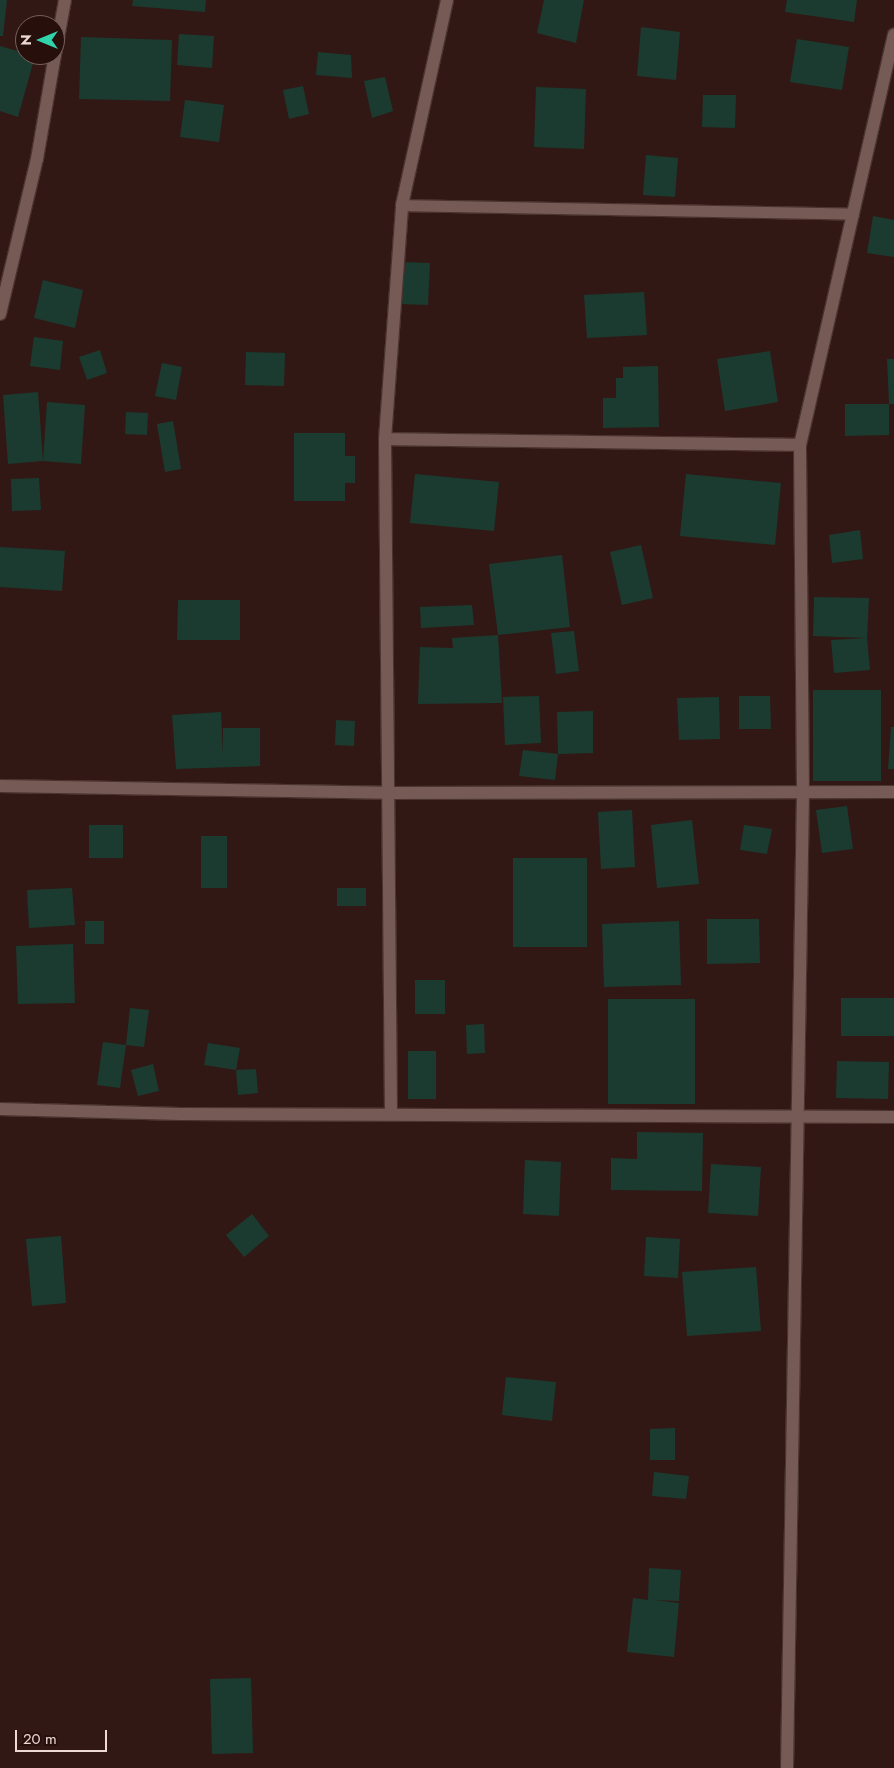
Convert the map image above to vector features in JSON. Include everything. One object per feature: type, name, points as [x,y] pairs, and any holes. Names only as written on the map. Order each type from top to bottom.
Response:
[{"type":"street","points":[[62,15],[65,0]]},
{"type":"street","points":[[391,1114],[386,793],[385,439],[402,205],[447,0]]},
{"type":"street","points":[[787,1768],[803,792],[800,446],[894,35]]},
{"type":"street","points":[[0,311],[37,159],[53,65]]},
{"type":"street","points":[[385,439],[800,446]]},
{"type":"street","points":[[0,786],[386,793],[894,792]]},
{"type":"street","points":[[0,1109],[180,1114],[894,1117]]},
{"type":"lane","points":[[402,205],[853,214]]},
{"type":"building","points":[[0,0],[7,0],[3,36],[0,36]]},
{"type":"building","points":[[133,0],[206,0],[205,12],[132,6]]},
{"type":"building","points":[[544,0],[584,0],[576,43],[537,33]]},
{"type":"building","points":[[787,0],[857,0],[854,22],[785,12]]},
{"type":"building","points":[[641,27],[680,32],[676,80],[637,76]]},
{"type":"building","points":[[179,34],[214,36],[212,68],[177,65]]},
{"type":"building","points":[[81,37],[172,40],[170,101],[79,99]]},
{"type":"building","points":[[797,39],[849,47],[842,90],[790,82]]},
{"type":"building","points":[[0,46],[15,50],[15,65],[32,65],[18,117],[0,111]]},
{"type":"building","points":[[318,52],[351,55],[352,78],[316,75]]},
{"type":"building","points":[[385,77],[393,111],[372,118],[364,81]]},
{"type":"building","points":[[303,86],[309,114],[289,119],[283,90]]},
{"type":"building","points":[[536,87],[586,89],[584,149],[534,147]]},
{"type":"building","points":[[703,95],[736,95],[735,128],[702,127]]},
{"type":"building","points":[[185,100],[224,105],[219,142],[180,137]]},
{"type":"building","points":[[646,155],[678,158],[675,197],[643,195]]},
{"type":"building","points":[[873,216],[894,220],[894,257],[867,253]]},
{"type":"building","points":[[402,262],[430,263],[428,305],[400,304]]},
{"type":"building","points":[[43,280],[83,290],[75,328],[34,318]]},
{"type":"building","points":[[644,292],[647,335],[587,338],[584,295]]},
{"type":"building","points":[[34,337],[63,341],[60,370],[30,366]]},
{"type":"building","points":[[100,350],[107,373],[87,380],[79,357]]},
{"type":"building","points":[[770,351],[778,402],[725,411],[717,359]]},
{"type":"building","points":[[246,352],[285,353],[284,386],[245,385]]},
{"type":"building","points":[[887,359],[894,359],[894,404],[889,404]]},
{"type":"building","points":[[162,363],[182,367],[176,400],[155,396]]},
{"type":"building","points":[[658,366],[659,427],[603,428],[603,398],[616,398],[616,378],[623,378],[623,367]]},
{"type":"building","points":[[38,392],[43,461],[8,464],[3,395]]},
{"type":"building","points":[[47,402],[85,405],[81,464],[43,461]]},
{"type":"building","points":[[845,404],[889,404],[889,435],[845,436]]},
{"type":"building","points":[[126,412],[148,413],[147,435],[125,434]]},
{"type":"building","points":[[173,421],[181,469],[165,472],[157,424]]},
{"type":"building","points":[[294,433],[345,433],[345,456],[355,456],[355,483],[345,483],[345,501],[294,501]]},
{"type":"building","points":[[415,474],[499,482],[494,531],[410,523]]},
{"type":"building","points":[[686,474],[781,483],[775,545],[680,536]]},
{"type":"building","points":[[39,478],[41,510],[12,511],[11,479]]},
{"type":"building","points":[[860,530],[863,559],[832,563],[829,535]]},
{"type":"building","points":[[641,545],[653,598],[622,605],[610,552]]},
{"type":"building","points":[[0,547],[65,551],[62,591],[0,587]]},
{"type":"building","points":[[562,555],[570,627],[498,635],[489,564]]},
{"type":"building","points":[[814,597],[869,598],[867,638],[813,636]]},
{"type":"building","points":[[178,600],[240,600],[240,640],[177,640]]},
{"type":"building","points":[[472,605],[474,625],[421,628],[420,607]]},
{"type":"building","points":[[574,631],[579,671],[556,674],[551,633]]},
{"type":"building","points":[[498,635],[502,703],[418,704],[420,647],[453,648],[452,638]]},
{"type":"building","points":[[867,638],[870,670],[834,673],[831,640]]},
{"type":"building","points":[[813,690],[881,690],[881,781],[813,781]]},
{"type":"building","points":[[539,696],[541,743],[505,745],[503,697]]},
{"type":"building","points":[[739,696],[770,696],[771,729],[739,729]]},
{"type":"building","points":[[719,697],[720,739],[679,740],[677,698]]},
{"type":"building","points":[[593,711],[593,753],[558,754],[557,712]]},
{"type":"building","points":[[221,712],[223,756],[223,728],[260,728],[260,766],[176,769],[172,715]]},
{"type":"building","points":[[336,720],[355,721],[354,746],[335,745]]},
{"type":"building","points":[[891,727],[894,727],[894,769],[888,769]]},
{"type":"building","points":[[523,750],[558,754],[555,780],[519,776]]},
{"type":"building","points":[[847,806],[853,849],[822,853],[816,810]]},
{"type":"building","points":[[632,810],[635,867],[601,869],[598,812]]},
{"type":"building","points":[[692,820],[699,884],[657,888],[651,825]]},
{"type":"building","points":[[89,825],[123,825],[123,858],[89,858]]},
{"type":"building","points":[[744,825],[772,829],[767,854],[740,850]]},
{"type":"building","points":[[201,836],[227,836],[227,888],[201,888]]},
{"type":"building","points":[[513,858],[587,858],[587,947],[513,947]]},
{"type":"building","points":[[72,888],[75,925],[29,928],[27,890]]},
{"type":"building","points":[[337,888],[366,888],[366,906],[337,906]]},
{"type":"building","points":[[707,919],[759,919],[760,963],[707,964]]},
{"type":"building","points":[[85,921],[104,921],[104,944],[85,944]]},
{"type":"building","points":[[679,921],[681,985],[604,987],[602,924]]},
{"type":"building","points":[[73,944],[75,1003],[18,1004],[16,946]]},
{"type":"building","points":[[415,980],[445,980],[445,1014],[415,1014]]},
{"type":"building","points":[[841,998],[894,998],[894,1036],[841,1036]]},
{"type":"building","points":[[608,999],[695,999],[695,1104],[608,1104]]},
{"type":"building","points":[[130,1008],[149,1010],[144,1047],[126,1045]]},
{"type":"building","points":[[484,1024],[485,1053],[467,1054],[466,1025]]},
{"type":"building","points":[[103,1042],[126,1045],[120,1088],[97,1085]]},
{"type":"building","points":[[208,1043],[240,1048],[236,1070],[204,1065]]},
{"type":"building","points":[[408,1051],[436,1051],[436,1099],[408,1099]]},
{"type":"building","points":[[837,1061],[889,1062],[888,1099],[836,1098]]},
{"type":"building","points":[[153,1064],[159,1091],[138,1096],[131,1070]]},
{"type":"building","points":[[256,1069],[258,1093],[238,1095],[236,1070]]},
{"type":"building","points":[[637,1132],[703,1133],[702,1191],[611,1190],[611,1158],[637,1159]]},
{"type":"building","points":[[525,1160],[561,1162],[559,1216],[523,1214]]},
{"type":"building","points":[[711,1164],[761,1167],[758,1216],[708,1213]]},
{"type":"building","points":[[252,1214],[269,1236],[244,1257],[226,1235]]},
{"type":"building","points":[[61,1236],[66,1303],[32,1306],[26,1239]]},
{"type":"building","points":[[646,1237],[680,1239],[678,1278],[644,1276]]},
{"type":"building","points":[[756,1267],[761,1331],[687,1336],[682,1272]]},
{"type":"building","points":[[506,1377],[556,1382],[552,1421],[502,1415]]},
{"type":"building","points":[[675,1428],[675,1460],[650,1460],[650,1429]]},
{"type":"building","points":[[654,1472],[689,1476],[686,1499],[652,1496]]},
{"type":"building","points":[[649,1568],[681,1570],[679,1601],[654,1600],[679,1603],[674,1657],[627,1652],[633,1598],[648,1600]]},
{"type":"building","points":[[251,1678],[253,1753],[212,1754],[210,1679]]}]
